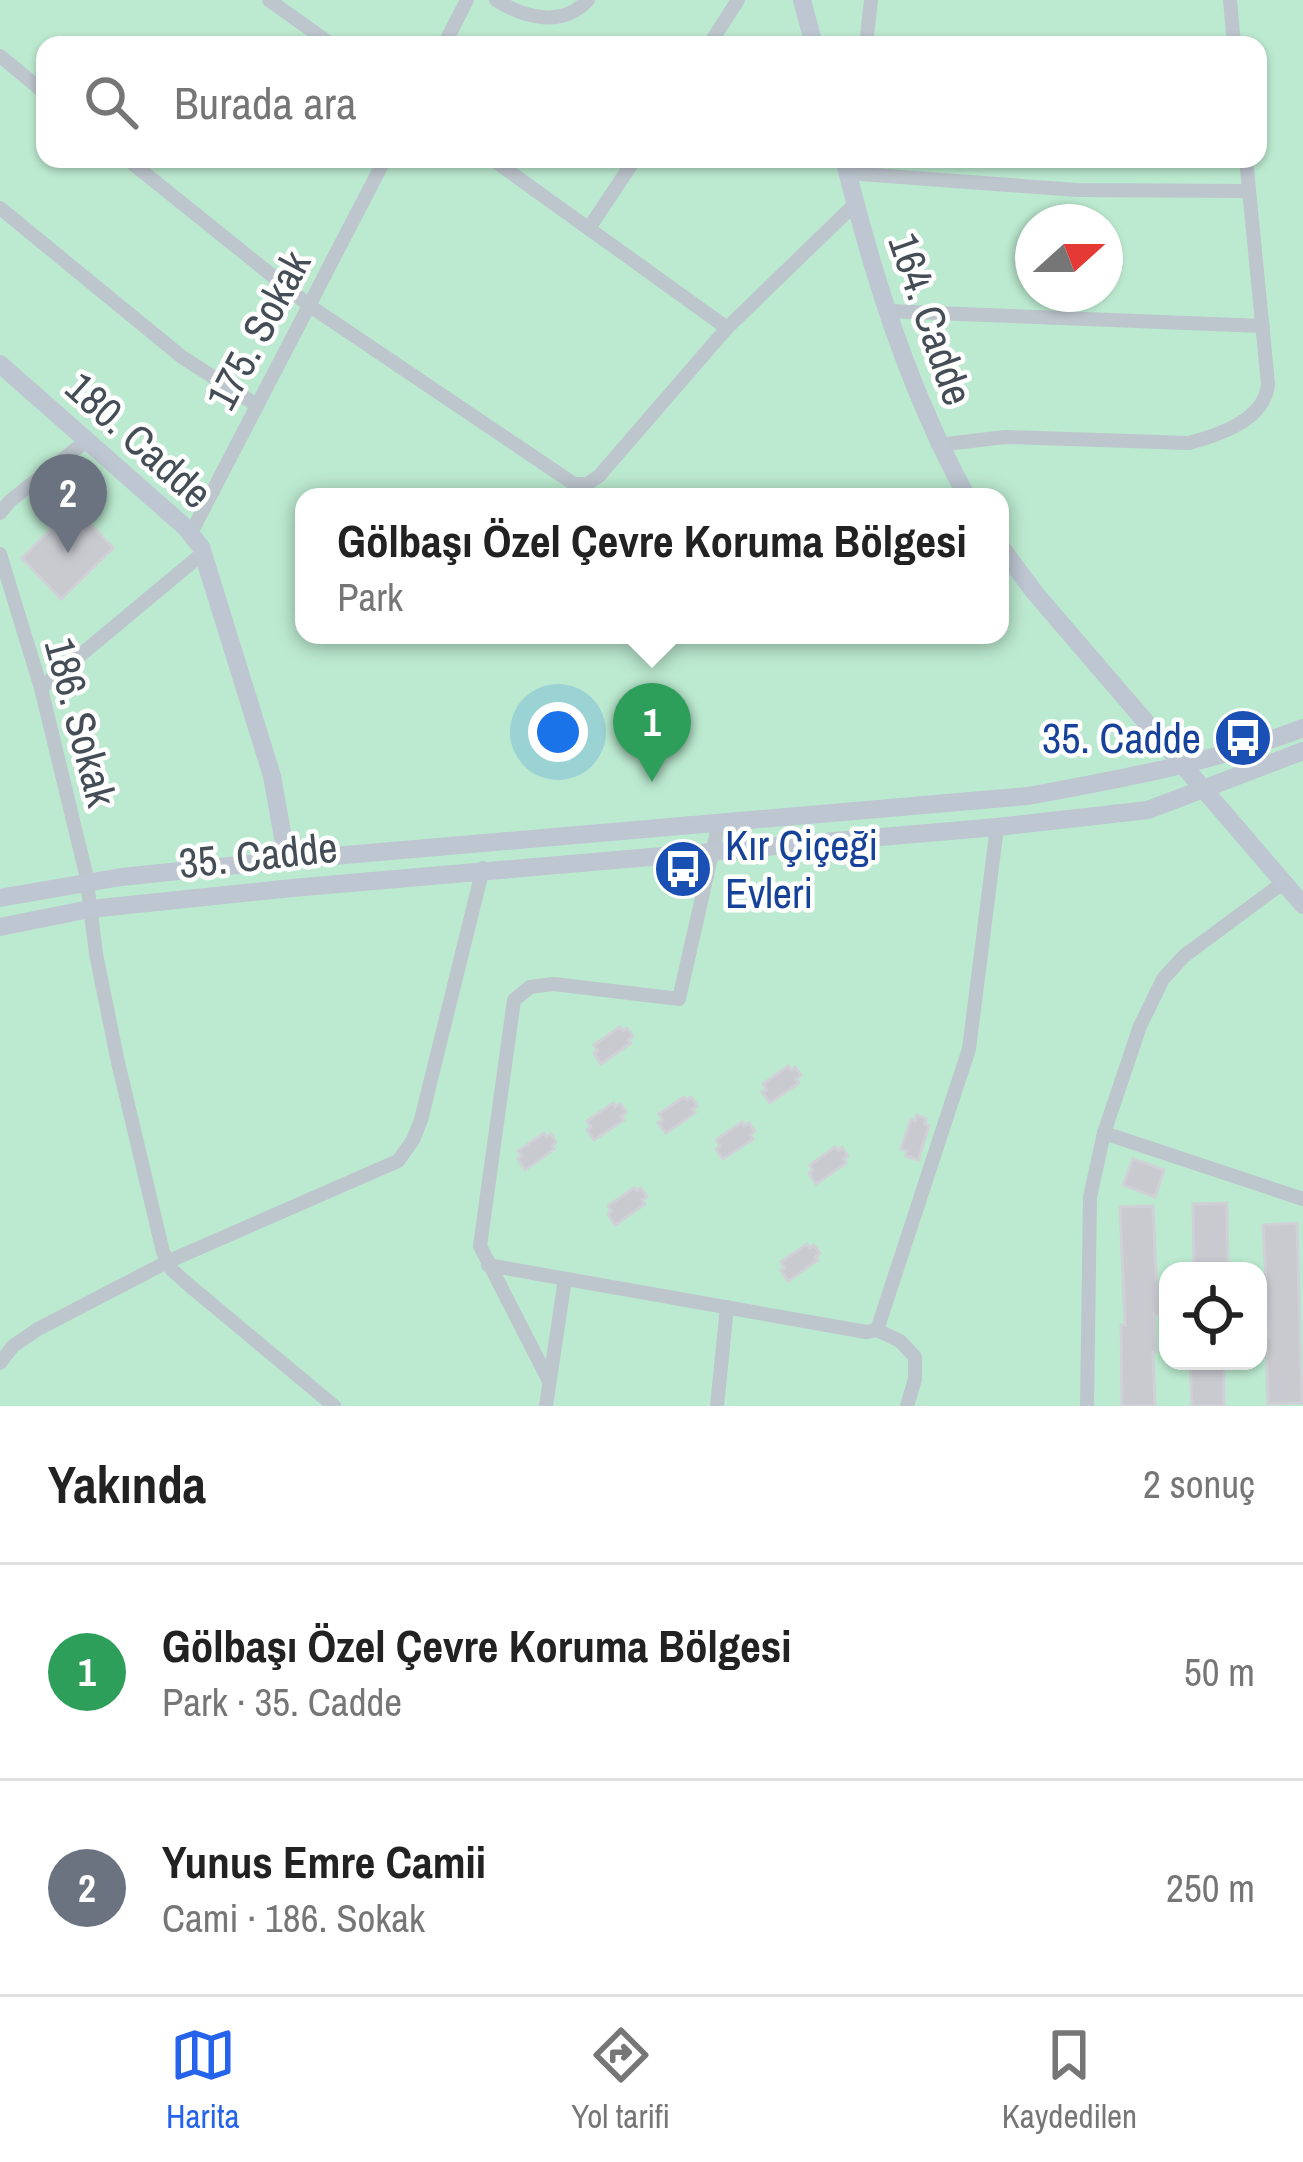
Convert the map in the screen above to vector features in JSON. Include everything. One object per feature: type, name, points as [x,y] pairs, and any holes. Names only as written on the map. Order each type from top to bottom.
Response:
[{"type":"street","points":[[269,0],[319,36]]},
{"type":"street","points":[[449,36],[467,0]]},
{"type":"street","points":[[496,0],[525,15],[551,19],[589,0]]},
{"type":"street","points":[[715,36],[738,0]]},
{"type":"street","points":[[802,0],[812,36]]},
{"type":"street","points":[[867,36],[871,0]]},
{"type":"street","points":[[1230,0],[1233,36]]},
{"type":"street","points":[[0,56],[36,86]]},
{"type":"street","points":[[138,168],[310,306],[582,485],[599,476],[727,328],[855,204]]},
{"type":"street","name":"175. Sokak","points":[[191,533],[380,168]]},
{"type":"street","points":[[505,168],[727,328]]},
{"type":"street","points":[[590,228],[628,168]]},
{"type":"street","name":"164. Cadde","points":[[848,168],[886,311],[938,445],[962,488]]},
{"type":"street","points":[[883,168],[1078,190],[1249,191]]},
{"type":"street","points":[[938,445],[1005,437],[1189,443],[1241,423],[1267,396],[1247,168]]},
{"type":"street","points":[[0,208],[182,357],[255,404]]},
{"type":"street","points":[[886,311],[1263,326]]},
{"type":"street","name":"180. Cadde","points":[[0,364],[191,533],[203,553],[272,776],[287,860]]},
{"type":"street","points":[[0,513],[86,441]]},
{"type":"street","points":[[41,688],[203,553]]},
{"type":"street","name":"186. Sokak","points":[[0,554],[41,688],[87,882],[117,1058],[167,1262]]},
{"type":"street","points":[[1009,558],[1303,905]]},
{"type":"street","name":"35. Cadde","points":[[0,898],[87,882],[287,860],[1028,796],[1259,745],[1303,728]]},
{"type":"street","name":"35. Cadde","points":[[0,927],[90,909],[483,868],[997,827],[1148,810],[1303,751]]},
{"type":"street","points":[[548,1379],[488,1265],[480,1237],[514,1000],[530,987],[554,984],[679,999],[719,822]]},
{"type":"street","points":[[878,1330],[969,1049],[997,827]]},
{"type":"street","points":[[0,1363],[13,1346],[38,1329],[167,1262],[388,1168],[406,1152],[421,1120],[483,868]]},
{"type":"street","points":[[1087,1406],[1090,1196],[1103,1133],[1140,1027],[1163,979],[1184,956],[1284,882]]},
{"type":"street","points":[[1103,1133],[1303,1198]]},
{"type":"street","points":[[167,1262],[334,1406]]},
{"type":"street","points":[[488,1265],[866,1332],[878,1330],[900,1341],[915,1357],[908,1406]]},
{"type":"street","points":[[546,1406],[565,1279]]},
{"type":"street","points":[[717,1406],[727,1307]]},
{"type":"green space","points":[[0,0],[1303,0],[1303,1406],[0,1406]]},
{"type":"building","points":[[74,507],[113,548],[61,599],[22,558]]},
{"type":"building","points":[[620,1027],[633,1036],[628,1040],[631,1043],[601,1064],[594,1045]]},
{"type":"building","points":[[788,1066],[801,1075],[796,1079],[799,1083],[770,1103],[762,1092],[767,1090],[763,1084]]},
{"type":"building","points":[[691,1097],[697,1106],[692,1109],[695,1113],[666,1133],[658,1123],[663,1120],[659,1114]]},
{"type":"building","points":[[613,1103],[626,1112],[621,1116],[624,1120],[594,1140],[587,1121]]},
{"type":"building","points":[[917,1115],[929,1126],[918,1160],[901,1149],[911,1119],[915,1121]]},
{"type":"building","points":[[742,1122],[755,1131],[750,1135],[753,1139],[723,1159],[716,1140]]},
{"type":"building","points":[[544,1133],[556,1142],[554,1149],[525,1170],[518,1151]]},
{"type":"building","points":[[835,1147],[838,1151],[842,1147],[848,1156],[843,1159],[846,1163],[816,1184],[810,1165]]},
{"type":"building","points":[[1133,1159],[1164,1170],[1155,1197],[1123,1185]]},
{"type":"building","points":[[641,1188],[647,1197],[642,1200],[645,1204],[615,1225],[608,1206]]},
{"type":"building","points":[[1227,1203],[1228,1262],[1194,1262],[1193,1204]]},
{"type":"building","points":[[1153,1206],[1158,1314],[1154,1314],[1155,1406],[1122,1406],[1121,1325],[1125,1325],[1120,1207]]},
{"type":"building","points":[[1297,1223],[1302,1403],[1268,1404],[1263,1225]]},
{"type":"building","points":[[807,1244],[820,1253],[815,1257],[818,1260],[788,1281],[781,1262]]},
{"type":"building","points":[[1190,1370],[1224,1370],[1224,1406],[1192,1406]]},
{"type":"place","name":"Yunus Emre Camii","points":[[68,553]]},
{"type":"place","name":"35. Cadde","points":[[1243,738]]},
{"type":"place","name":"Gölbaşı Özel Çevre Koruma Bölgesi","points":[[652,782]]},
{"type":"place","name":"Kır Çiçeği Evleri","points":[[683,869]]}]
